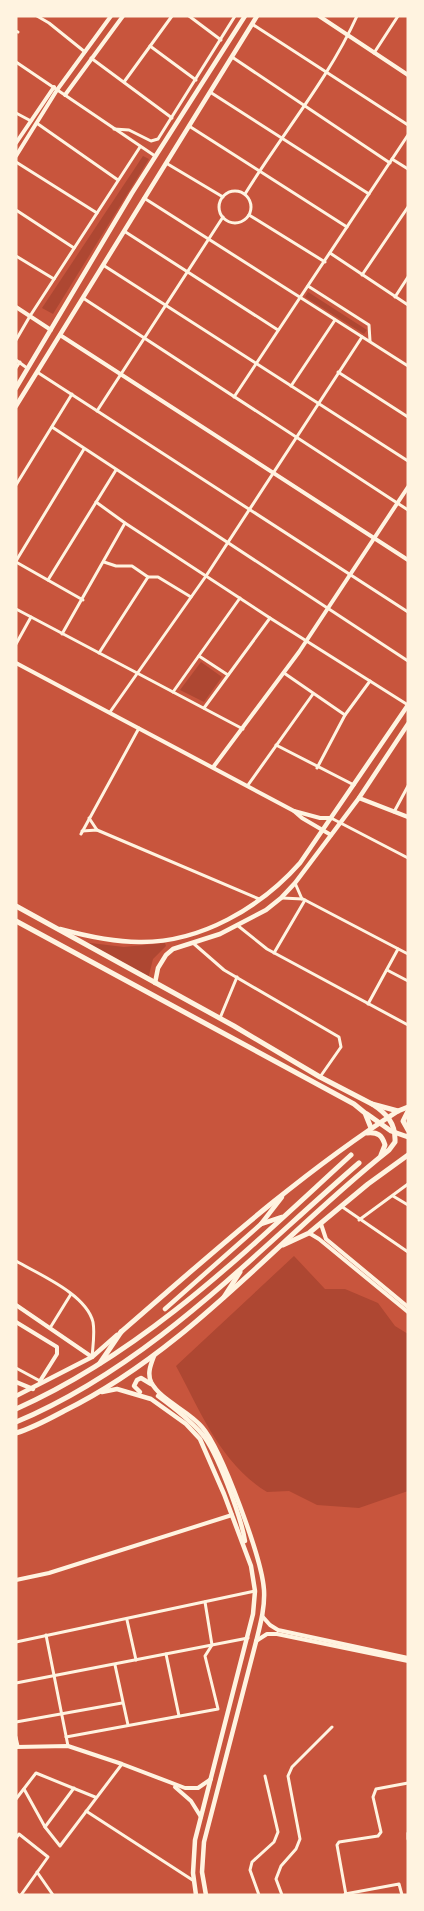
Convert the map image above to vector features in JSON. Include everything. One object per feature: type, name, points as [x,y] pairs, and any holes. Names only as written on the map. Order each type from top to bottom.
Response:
[{"type":"main road","points":[[16,388],[155,156],[245,16]]},
{"type":"main road","points":[[16,406],[257,16]]},
{"type":"main road","points":[[191,102],[200,108]]},
{"type":"main road","points":[[112,229],[112,237],[116,238],[122,234]]},
{"type":"main road","points":[[100,249],[108,247],[109,255]]},
{"type":"main road","points":[[57,928],[86,936],[139,942],[176,938],[218,924],[260,900],[289,876],[300,863],[355,786],[408,705]]},
{"type":"main road","points":[[155,983],[158,968],[166,955],[178,947],[220,934],[266,910],[281,898],[295,883],[360,798],[408,724]]},
{"type":"main road","points":[[360,798],[408,818]]},
{"type":"main road","points":[[16,906],[220,1018],[320,1077],[372,1104],[388,1117],[395,1133],[392,1146],[380,1158],[313,1214],[224,1297],[154,1356],[102,1392],[16,1433]]},
{"type":"main road","points":[[16,921],[361,1109],[395,1133],[408,1137]]},
{"type":"main road","points":[[218,924],[220,934]]},
{"type":"main road","points":[[214,1028],[220,1018]]},
{"type":"main road","points":[[227,1035],[234,1026]]},
{"type":"main road","points":[[372,1104],[398,1111]]},
{"type":"main road","points":[[361,1109],[368,1118],[371,1128]]},
{"type":"main road","points":[[16,1396],[33,1389],[42,1382],[92,1357],[238,1230],[286,1192],[371,1128],[398,1111],[408,1109]]},
{"type":"main road","points":[[408,1109],[403,1121],[408,1130]]},
{"type":"main road","points":[[365,1133],[375,1132],[382,1137],[385,1145],[380,1158]]},
{"type":"main road","points":[[16,1410],[98,1366],[163,1320],[231,1264],[351,1155]]},
{"type":"main road","points":[[280,1246],[309,1233],[408,1155]]},
{"type":"main road","points":[[16,1422],[85,1388],[127,1362],[174,1327],[359,1163]]},
{"type":"main road","points":[[165,1309],[261,1224],[286,1192]]},
{"type":"main road","points":[[261,1224],[282,1217]]},
{"type":"main road","points":[[224,1297],[242,1268]]},
{"type":"main road","points":[[98,1366],[121,1332]]},
{"type":"main road","points":[[154,1356],[150,1377],[154,1386]]},
{"type":"main road","points":[[206,1895],[202,1872],[204,1842],[262,1616],[264,1591],[260,1564],[208,1434],[200,1424],[145,1379],[137,1380],[134,1386],[145,1396],[178,1418],[200,1439],[248,1557]]},
{"type":"main road","points":[[16,1382],[33,1389]]},
{"type":"main road","points":[[102,1392],[117,1390],[145,1396]]},
{"type":"main road","points":[[158,1396],[177,1410],[203,1435],[235,1508],[243,1532],[255,1591],[248,1638],[195,1840],[194,1882],[196,1895]]},
{"type":"main road","points":[[230,1709],[239,1711]]},
{"type":"street","points":[[37,16],[49,23],[85,52]]},
{"type":"street","points":[[65,95],[122,16]]},
{"type":"street","points":[[124,82],[172,16]]},
{"type":"street","points":[[190,16],[221,40]]},
{"type":"street","points":[[114,129],[129,130],[155,141],[172,118],[235,16]]},
{"type":"street","points":[[319,16],[408,75]]},
{"type":"street","points":[[245,194],[326,71],[357,16]]},
{"type":"street","points":[[374,52],[398,16]]},
{"type":"street","points":[[16,143],[110,17]]},
{"type":"street","points":[[252,24],[408,125]]},
{"type":"street","points":[[150,46],[196,80]]},
{"type":"street","points":[[232,57],[303,105],[391,161],[408,169]]},
{"type":"street","points":[[92,58],[172,118]]},
{"type":"street","points":[[16,62],[155,156]]},
{"type":"street","points":[[16,156],[38,124],[56,88]]},
{"type":"street","points":[[210,92],[369,194]]},
{"type":"street","points":[[16,113],[31,121]]},
{"type":"street","points":[[38,124],[118,180]]},
{"type":"street","points":[[189,126],[347,227]]},
{"type":"street","points":[[234,398],[408,136]]},
{"type":"street","points":[[16,340],[140,147]]},
{"type":"street","points":[[16,162],[97,213]]},
{"type":"street","points":[[166,163],[222,197]]},
{"type":"street","points":[[236,191],[245,194],[251,206],[248,215],[237,222],[223,218],[219,205],[222,197],[236,191]]},
{"type":"street","points":[[144,198],[408,366]]},
{"type":"street","points":[[362,275],[408,207]]},
{"type":"street","points":[[16,210],[74,248]]},
{"type":"street","points":[[248,215],[325,262]]},
{"type":"street","points":[[97,411],[223,218]]},
{"type":"street","points":[[122,234],[188,272],[278,330]]},
{"type":"street","points":[[330,254],[408,305]]},
{"type":"street","points":[[16,256],[54,279]]},
{"type":"street","points":[[103,265],[408,461]]},
{"type":"street","points":[[395,296],[408,277]]},
{"type":"street","points":[[308,286],[369,325],[370,342]]},
{"type":"street","points":[[83,298],[408,510]]},
{"type":"street","points":[[16,307],[51,330]]},
{"type":"street","points":[[291,386],[335,320]]},
{"type":"street","points":[[60,335],[408,560]]},
{"type":"street","points":[[110,712],[206,576],[362,337]]},
{"type":"street","points":[[16,368],[18,361],[28,369]]},
{"type":"street","points":[[38,372],[408,612]]},
{"type":"street","points":[[338,372],[408,417]]},
{"type":"street","points":[[16,485],[72,394]]},
{"type":"street","points":[[52,427],[408,661]]},
{"type":"street","points":[[82,600],[16,561],[84,449]]},
{"type":"street","points":[[48,580],[116,470]]},
{"type":"street","points":[[214,766],[284,673],[408,487]]},
{"type":"street","points":[[96,502],[270,618],[408,705]]},
{"type":"street","points":[[62,634],[125,523]]},
{"type":"street","points":[[16,549],[21,552]]},
{"type":"street","points":[[103,562],[116,566],[132,566],[148,577],[158,577],[191,598]]},
{"type":"street","points":[[99,653],[148,577]]},
{"type":"street","points":[[173,692],[240,598]]},
{"type":"street","points":[[16,609],[243,729]]},
{"type":"street","points":[[16,644],[31,617]]},
{"type":"street","points":[[204,708],[270,618]]},
{"type":"street","points":[[199,656],[228,675]]},
{"type":"street","points":[[16,663],[214,766],[294,811],[331,835]]},
{"type":"street","points":[[284,673],[345,715]]},
{"type":"street","points":[[317,768],[345,715],[370,681]]},
{"type":"street","points":[[248,785],[313,694]]},
{"type":"street","points":[[140,727],[82,832],[96,830],[260,900]]},
{"type":"street","points":[[276,745],[317,768],[355,786]]},
{"type":"street","points":[[394,812],[408,786]]},
{"type":"street","points":[[294,811],[320,818],[331,818],[408,858]]},
{"type":"street","points":[[89,818],[96,830]]},
{"type":"street","points":[[295,883],[304,900]]},
{"type":"street","points":[[281,898],[304,900],[408,954]]},
{"type":"street","points":[[274,953],[304,900]]},
{"type":"street","points":[[237,925],[274,953],[408,1025]]},
{"type":"street","points":[[193,943],[224,970],[339,1037],[341,1047],[320,1077]]},
{"type":"street","points":[[368,1004],[398,949]]},
{"type":"street","points":[[388,970],[408,981]]},
{"type":"street","points":[[220,1018],[237,977]]},
{"type":"street","points":[[359,1220],[408,1184]]},
{"type":"street","points":[[393,1196],[408,1206]]},
{"type":"street","points":[[341,1206],[408,1252]]},
{"type":"street","points":[[321,1223],[326,1239],[408,1307]]},
{"type":"street","points":[[309,1233],[319,1238],[408,1312]]},
{"type":"street","points":[[16,1261],[80,1299],[89,1310],[94,1331],[92,1357]]},
{"type":"street","points":[[50,1328],[71,1294]]},
{"type":"street","points":[[16,1306],[92,1357]]},
{"type":"street","points":[[16,1322],[57,1347],[57,1354],[42,1382],[16,1368]]},
{"type":"street","points":[[16,1580],[49,1573],[232,1515]]},
{"type":"street","points":[[16,1642],[127,1620],[255,1591]]},
{"type":"street","points":[[66,1737],[218,1709],[205,1656],[212,1645],[205,1602]]},
{"type":"street","points":[[262,1616],[270,1625],[278,1630],[408,1660]]},
{"type":"street","points":[[127,1620],[136,1660]]},
{"type":"street","points":[[256,1641],[267,1634],[277,1634],[408,1660]]},
{"type":"street","points":[[46,1635],[68,1746]]},
{"type":"street","points":[[16,1683],[248,1638]]},
{"type":"street","points":[[166,1654],[180,1716]]},
{"type":"street","points":[[115,1664],[128,1725]]},
{"type":"street","points":[[16,1722],[61,1712],[122,1703]]},
{"type":"street","points":[[282,1895],[276,1880],[281,1866],[296,1849],[300,1840],[288,1776],[292,1767],[332,1728]]},
{"type":"street","points":[[16,1737],[17,1747],[68,1746],[122,1764],[172,1784],[194,1789],[205,1784],[212,1777]]},
{"type":"street","points":[[24,1789],[45,1827],[60,1846],[95,1797],[122,1764]]},
{"type":"street","points":[[16,1798],[36,1773],[95,1797]]},
{"type":"street","points":[[260,1895],[250,1870],[252,1862],[274,1842],[278,1832],[265,1776]]},
{"type":"street","points":[[402,1895],[398,1884],[346,1894],[337,1845],[339,1842],[378,1836],[381,1832],[373,1797],[376,1789],[408,1783]]},
{"type":"street","points":[[172,1784],[190,1801],[201,1817]]},
{"type":"street","points":[[45,1827],[74,1788]]},
{"type":"street","points":[[86,1811],[194,1882]]},
{"type":"street","points":[[408,1833],[408,1839]]},
{"type":"street","points":[[16,1838],[19,1834],[48,1857],[19,1894]]},
{"type":"street","points":[[37,1872],[53,1895]]},
{"type":"street","points":[[372,1889],[372,1895]]},
{"type":"shaded area","points":[[143,156],[149,159],[53,314],[42,308]]},
{"type":"shaded area","points":[[308,292],[367,330],[364,334],[305,297]]},
{"type":"shaded area","points":[[201,662],[222,677],[204,702],[180,690]]},
{"type":"shaded area","points":[[82,942],[124,947],[165,943],[166,946],[153,959],[148,979]]},
{"type":"shaded area","points":[[294,1256],[325,1289],[345,1289],[378,1303],[395,1326],[408,1334],[408,1491],[359,1508],[317,1505],[289,1491],[267,1492],[236,1467],[224,1452],[203,1418],[176,1366]]}]
